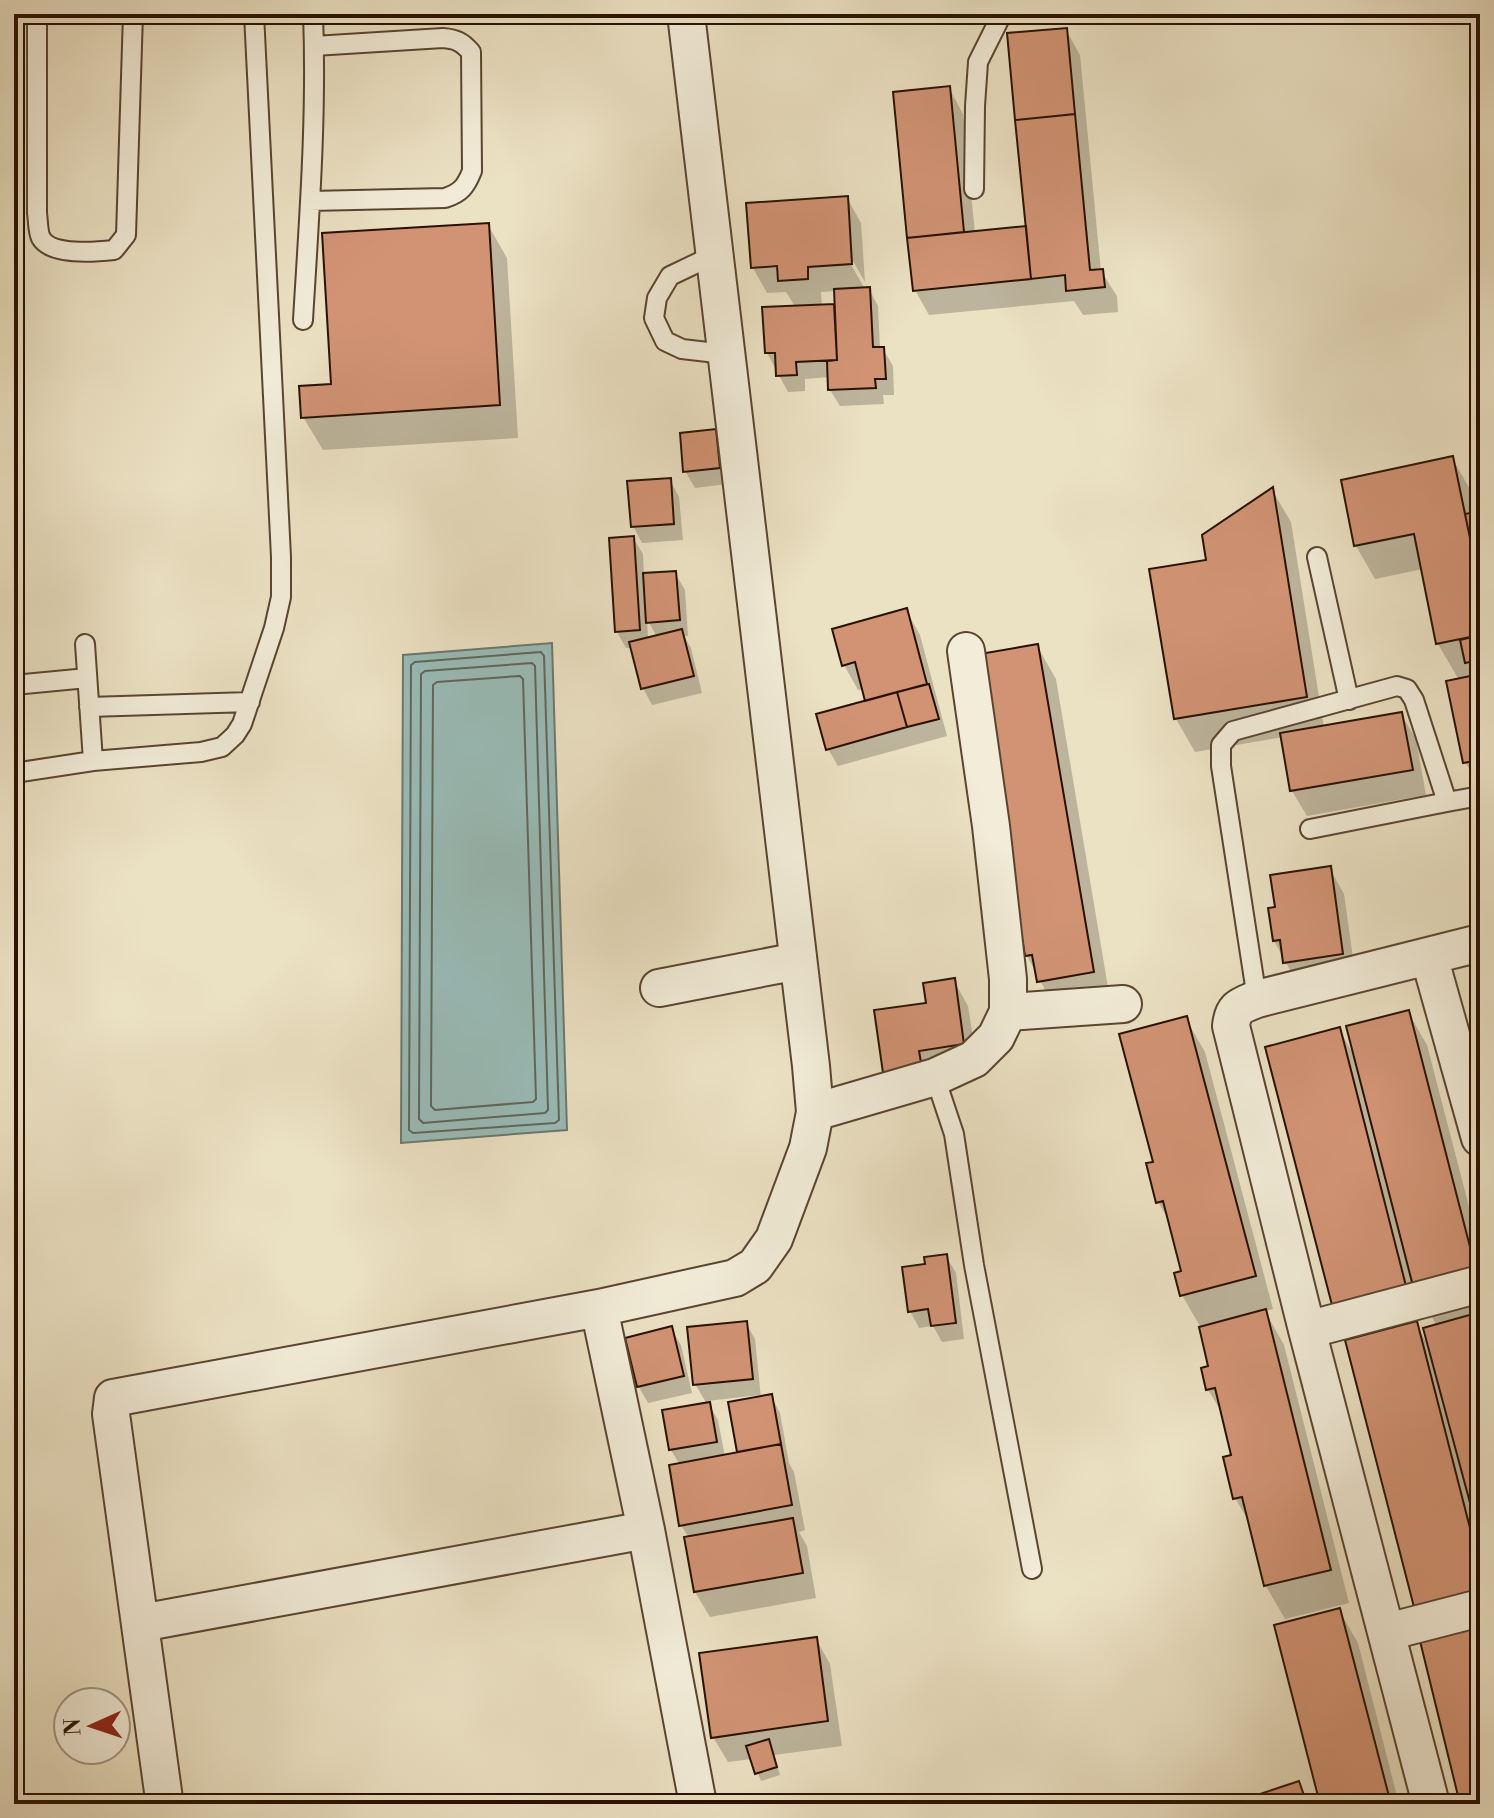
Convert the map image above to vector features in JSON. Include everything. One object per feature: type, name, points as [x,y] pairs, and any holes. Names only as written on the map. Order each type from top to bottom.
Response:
[{"type":"street","points":[[164,1799],[111,1414],[113,1398],[599,1308],[735,1278],[755,1266],[774,1239],[808,1148],[815,1112],[686,14]]},
{"type":"street","points":[[815,1112],[935,1077],[974,1059],[996,1037],[1008,1012],[1008,979],[991,826],[966,651]]},
{"type":"street","points":[[1431,1804],[1231,1026],[1233,1013],[1257,999],[1480,943]]},
{"type":"street","points":[[1429,956],[1480,1138]]},
{"type":"street","points":[[659,988],[798,961]]},
{"type":"street","points":[[1008,1012],[1123,1004]]},
{"type":"street","points":[[1307,1330],[1480,1284]]},
{"type":"street","points":[[599,1308],[646,1530],[698,1804]]},
{"type":"street","points":[[141,1623],[646,1530]]},
{"type":"street","points":[[1387,1632],[1480,1608]]},
{"type":"lane","points":[[37,14],[37,213],[41,238],[53,249],[95,252],[114,250],[126,235],[133,14]]},
{"type":"lane","points":[[14,773],[222,747],[242,724],[274,628],[281,597],[281,557],[254,14]]},
{"type":"lane","points":[[303,320],[310,201],[313,14]]},
{"type":"lane","points":[[974,189],[978,62],[1002,14]]},
{"type":"lane","points":[[310,201],[445,198],[456,195],[467,185],[472,171],[471,52],[463,43],[443,38],[314,46]]},
{"type":"lane","points":[[714,255],[670,276],[657,298],[654,318],[665,341],[682,349],[725,354]]},
{"type":"lane","points":[[1317,557],[1349,700]]},
{"type":"lane","points":[[85,644],[93,761]]},
{"type":"lane","points":[[14,685],[87,678]]},
{"type":"lane","points":[[1257,999],[1221,766],[1221,745],[1233,731],[1397,686],[1407,689],[1414,700],[1447,802]]},
{"type":"lane","points":[[89,707],[250,702]]},
{"type":"lane","points":[[1310,829],[1480,796]]},
{"type":"lane","points":[[935,1077],[954,1134],[974,1265],[1032,1569]]},
{"type":"water","points":[[552,643],[567,1130],[401,1143],[403,655]]},
{"type":"building","points":[[1067,28],[1075,114],[1015,120],[1007,33]]},
{"type":"building","points":[[950,86],[964,232],[907,238],[893,92]]},
{"type":"building","points":[[1075,114],[1090,270],[1103,269],[1105,287],[1066,291],[1065,275],[1031,279],[1015,120]]},
{"type":"building","points":[[848,196],[852,264],[808,267],[808,279],[778,281],[777,266],[751,268],[746,203]]},
{"type":"building","points":[[489,223],[500,405],[301,418],[299,386],[331,384],[322,233]]},
{"type":"building","points":[[1026,226],[1031,279],[913,291],[907,238]]},
{"type":"building","points":[[870,287],[873,347],[884,347],[886,379],[875,379],[876,388],[828,390],[827,361],[837,360],[834,289]]},
{"type":"building","points":[[834,304],[837,360],[796,362],[797,375],[776,376],[775,353],[765,353],[762,307]]},
{"type":"building","points":[[716,429],[720,468],[683,472],[680,433]]},
{"type":"building","points":[[1453,456],[1480,586],[1480,635],[1436,644],[1414,534],[1354,546],[1341,480]]},
{"type":"building","points":[[671,478],[674,524],[631,527],[627,481]]},
{"type":"building","points":[[1273,487],[1307,697],[1174,719],[1149,569],[1206,560],[1202,535]]},
{"type":"building","points":[[1480,511],[1480,586],[1465,514]]},
{"type":"building","points":[[634,536],[640,630],[615,632],[609,538]]},
{"type":"building","points":[[676,571],[680,620],[646,623],[643,573]]},
{"type":"building","points":[[907,608],[927,684],[865,701],[855,662],[842,666],[832,629]]},
{"type":"building","points":[[682,629],[694,676],[641,689],[629,642]]},
{"type":"building","points":[[1480,635],[1480,660],[1465,663],[1460,640]]},
{"type":"building","points":[[1038,644],[1094,972],[1037,982],[1032,955],[1025,956],[974,655]]},
{"type":"building","points":[[1480,674],[1480,760],[1463,763],[1446,681]]},
{"type":"building","points":[[929,684],[939,719],[907,727],[897,692]]},
{"type":"building","points":[[897,692],[907,727],[826,750],[816,714]]},
{"type":"building","points":[[1402,712],[1413,770],[1290,791],[1280,733]]},
{"type":"building","points":[[1331,866],[1343,954],[1283,963],[1280,940],[1273,941],[1268,908],[1275,907],[1270,875]]},
{"type":"building","points":[[955,978],[964,1044],[919,1051],[922,1068],[883,1073],[874,1010],[926,1003],[923,983]]},
{"type":"building","points":[[1409,1010],[1477,1274],[1414,1290],[1346,1026]]},
{"type":"building","points":[[1187,1016],[1256,1276],[1180,1296],[1174,1273],[1181,1271],[1163,1201],[1156,1203],[1146,1163],[1153,1162],[1119,1034]]},
{"type":"building","points":[[1340,1027],[1406,1286],[1332,1305],[1265,1047]]},
{"type":"building","points":[[947,1254],[956,1323],[931,1326],[928,1309],[908,1312],[902,1267],[925,1264],[924,1257]]},
{"type":"building","points":[[1266,1309],[1331,1570],[1264,1586],[1242,1497],[1233,1499],[1223,1457],[1231,1455],[1215,1388],[1206,1390],[1201,1368],[1208,1366],[1199,1327]]},
{"type":"building","points":[[1480,1312],[1480,1540],[1423,1328]]},
{"type":"building","points":[[747,1321],[753,1379],[693,1385],[687,1327]]},
{"type":"building","points":[[1417,1321],[1480,1567],[1480,1590],[1414,1607],[1345,1340]]},
{"type":"building","points":[[672,1326],[684,1376],[637,1387],[625,1338]]},
{"type":"building","points":[[772,1394],[781,1444],[737,1452],[728,1402]]},
{"type":"building","points":[[710,1402],[717,1442],[669,1450],[662,1410]]},
{"type":"building","points":[[781,1444],[792,1505],[679,1526],[669,1465]]},
{"type":"building","points":[[793,1518],[803,1573],[694,1592],[684,1537]]},
{"type":"building","points":[[1340,1608],[1391,1804],[1320,1804],[1274,1625]]},
{"type":"building","points":[[1480,1627],[1480,1804],[1460,1804],[1420,1641]]},
{"type":"building","points":[[817,1637],[828,1721],[711,1738],[699,1653]]},
{"type":"building","points":[[769,1739],[777,1767],[755,1774],[746,1746]]},
{"type":"building","points":[[1299,1781],[1307,1804],[1230,1804]]}]
